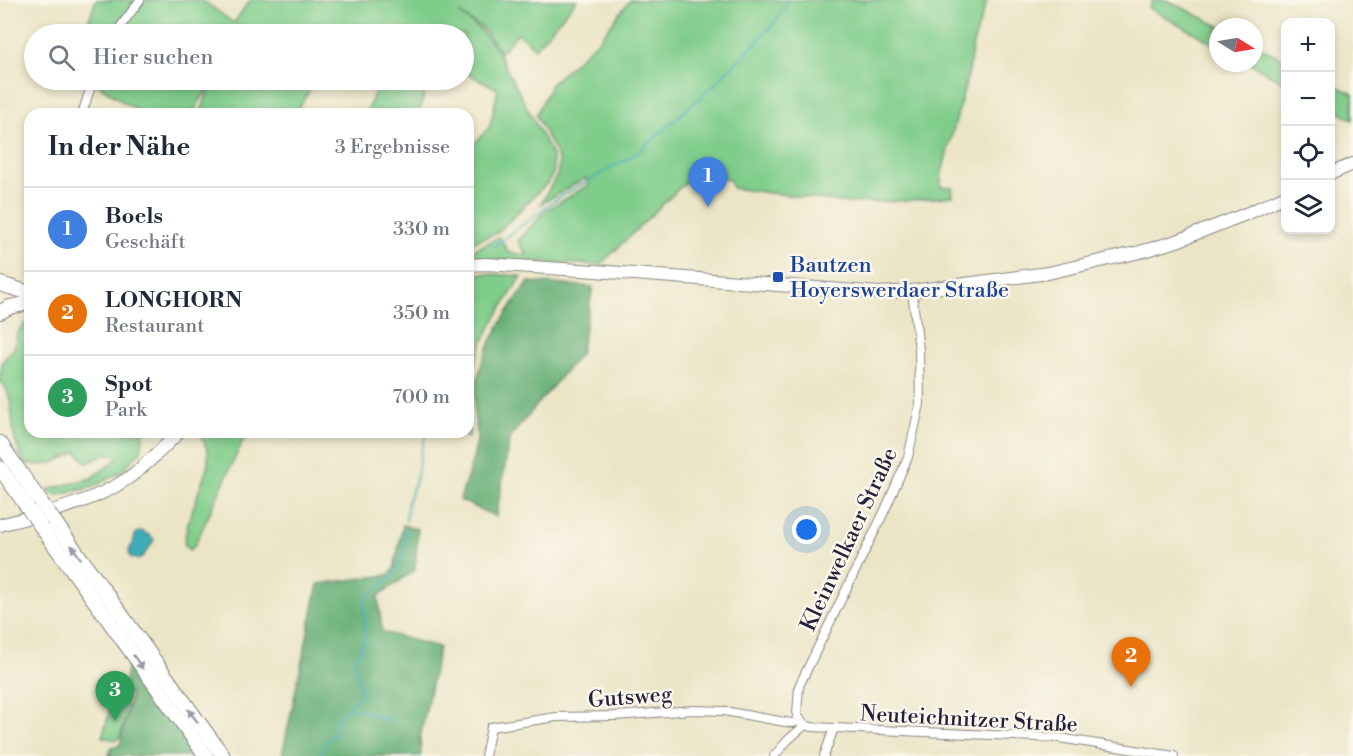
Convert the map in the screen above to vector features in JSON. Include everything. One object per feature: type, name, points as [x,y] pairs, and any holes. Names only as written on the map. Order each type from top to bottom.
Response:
[{"type":"highway","points":[[0,284],[24,291]]},
{"type":"highway","points":[[0,312],[24,304]]},
{"type":"highway","points":[[0,443],[222,756]]},
{"type":"highway","points":[[0,468],[206,756]]},
{"type":"main road","points":[[1335,172],[1353,164]]},
{"type":"main road","points":[[474,265],[629,273],[878,293],[912,291],[1031,276],[1140,252],[1211,229],[1281,198]]},
{"type":"main road","points":[[0,525],[68,506],[104,492],[127,479],[173,438]]},
{"type":"street","points":[[122,24],[140,0]]},
{"type":"street","points":[[84,108],[90,90]]},
{"type":"street","name":"Kleinwelkaer Straße","points":[[803,723],[797,715],[799,686],[885,510],[908,457],[920,404],[919,350],[912,291]]},
{"type":"street","name":"Gutsweg","points":[[485,756],[491,726],[545,718],[693,710],[724,711],[803,723]]},
{"type":"street","points":[[774,756],[803,723]]},
{"type":"street","name":"Neuteichnitzer Straße","points":[[803,723],[834,728],[1059,738],[1174,756]]},
{"type":"street","points":[[824,756],[834,728]]},
{"type":"green space","points":[[96,0],[135,0],[118,24],[87,24]]},
{"type":"green space","points":[[144,0],[202,0],[234,23],[250,0],[577,0],[535,48],[518,33],[500,53],[485,30],[459,13],[473,24],[125,24]]},
{"type":"green space","points":[[630,0],[987,0],[972,47],[969,71],[941,176],[941,187],[952,187],[953,196],[849,203],[732,188],[730,180],[694,174],[600,265],[474,259],[474,250],[499,237],[509,253],[527,255],[518,241],[545,211],[589,185],[585,178],[541,204],[558,173],[559,160],[536,115],[552,83],[598,41]]},
{"type":"green space","points":[[1153,0],[1167,0],[1209,21],[1209,41],[1149,8]]},
{"type":"green space","points":[[474,25],[483,32],[496,49],[552,155],[554,171],[549,181],[497,233],[474,242],[474,144],[490,126],[498,89],[474,77]]},
{"type":"green space","points":[[1263,49],[1281,58],[1281,81],[1263,71]]},
{"type":"green space","points":[[1335,85],[1353,94],[1353,120],[1335,110]]},
{"type":"green space","points":[[106,90],[207,90],[196,108],[133,108]]},
{"type":"green space","points":[[209,90],[310,90],[299,108],[202,108]]},
{"type":"green space","points":[[375,90],[425,90],[421,108],[368,108]]},
{"type":"green space","points":[[474,273],[522,276],[497,315],[474,367]]},
{"type":"green space","points":[[529,282],[593,287],[580,354],[510,437],[496,517],[460,500],[476,445],[475,393],[478,376],[491,342],[508,311]]},
{"type":"green space","points":[[24,325],[24,438],[143,438],[141,451],[121,472],[93,487],[55,496],[46,490],[92,478],[118,458],[109,453],[87,463],[77,452],[46,464],[23,463],[14,435],[10,399],[0,381],[2,362],[14,348],[17,333]]},
{"type":"green space","points":[[202,438],[244,438],[194,547],[189,550],[184,543],[188,523],[208,465],[208,451]]},
{"type":"green space","points":[[403,525],[418,529],[415,570],[378,596],[382,632],[439,647],[420,738],[421,756],[282,756],[318,584],[388,575],[394,569]]},
{"type":"green space","points":[[128,662],[196,756],[109,756],[111,747],[120,745],[131,694],[123,693]]},
{"type":"green space","points":[[114,696],[122,698],[121,704],[128,706],[120,737],[116,740],[102,737]]},
{"type":"water","points":[[141,531],[154,540],[138,560],[130,557],[129,551],[136,533]]},
{"type":"waterway","points":[[493,247],[561,196],[636,154],[709,90],[774,24],[788,0]]},
{"type":"waterway","points":[[406,521],[408,500],[416,481],[425,438]]},
{"type":"waterway","points":[[319,756],[325,742],[336,732],[337,718],[362,694],[354,661],[365,640],[364,605],[367,596],[395,575],[405,550],[405,530]]},
{"type":"waterway","points":[[350,707],[393,722]]},
{"type":"place","name":"Boels","points":[[708,207]]},
{"type":"place","name":"Bautzen Hoyerswerdaer Straße","points":[[778,277]]},
{"type":"place","name":"LONGHORN","points":[[1131,687]]},
{"type":"place","name":"Spot","points":[[115,721]]}]
